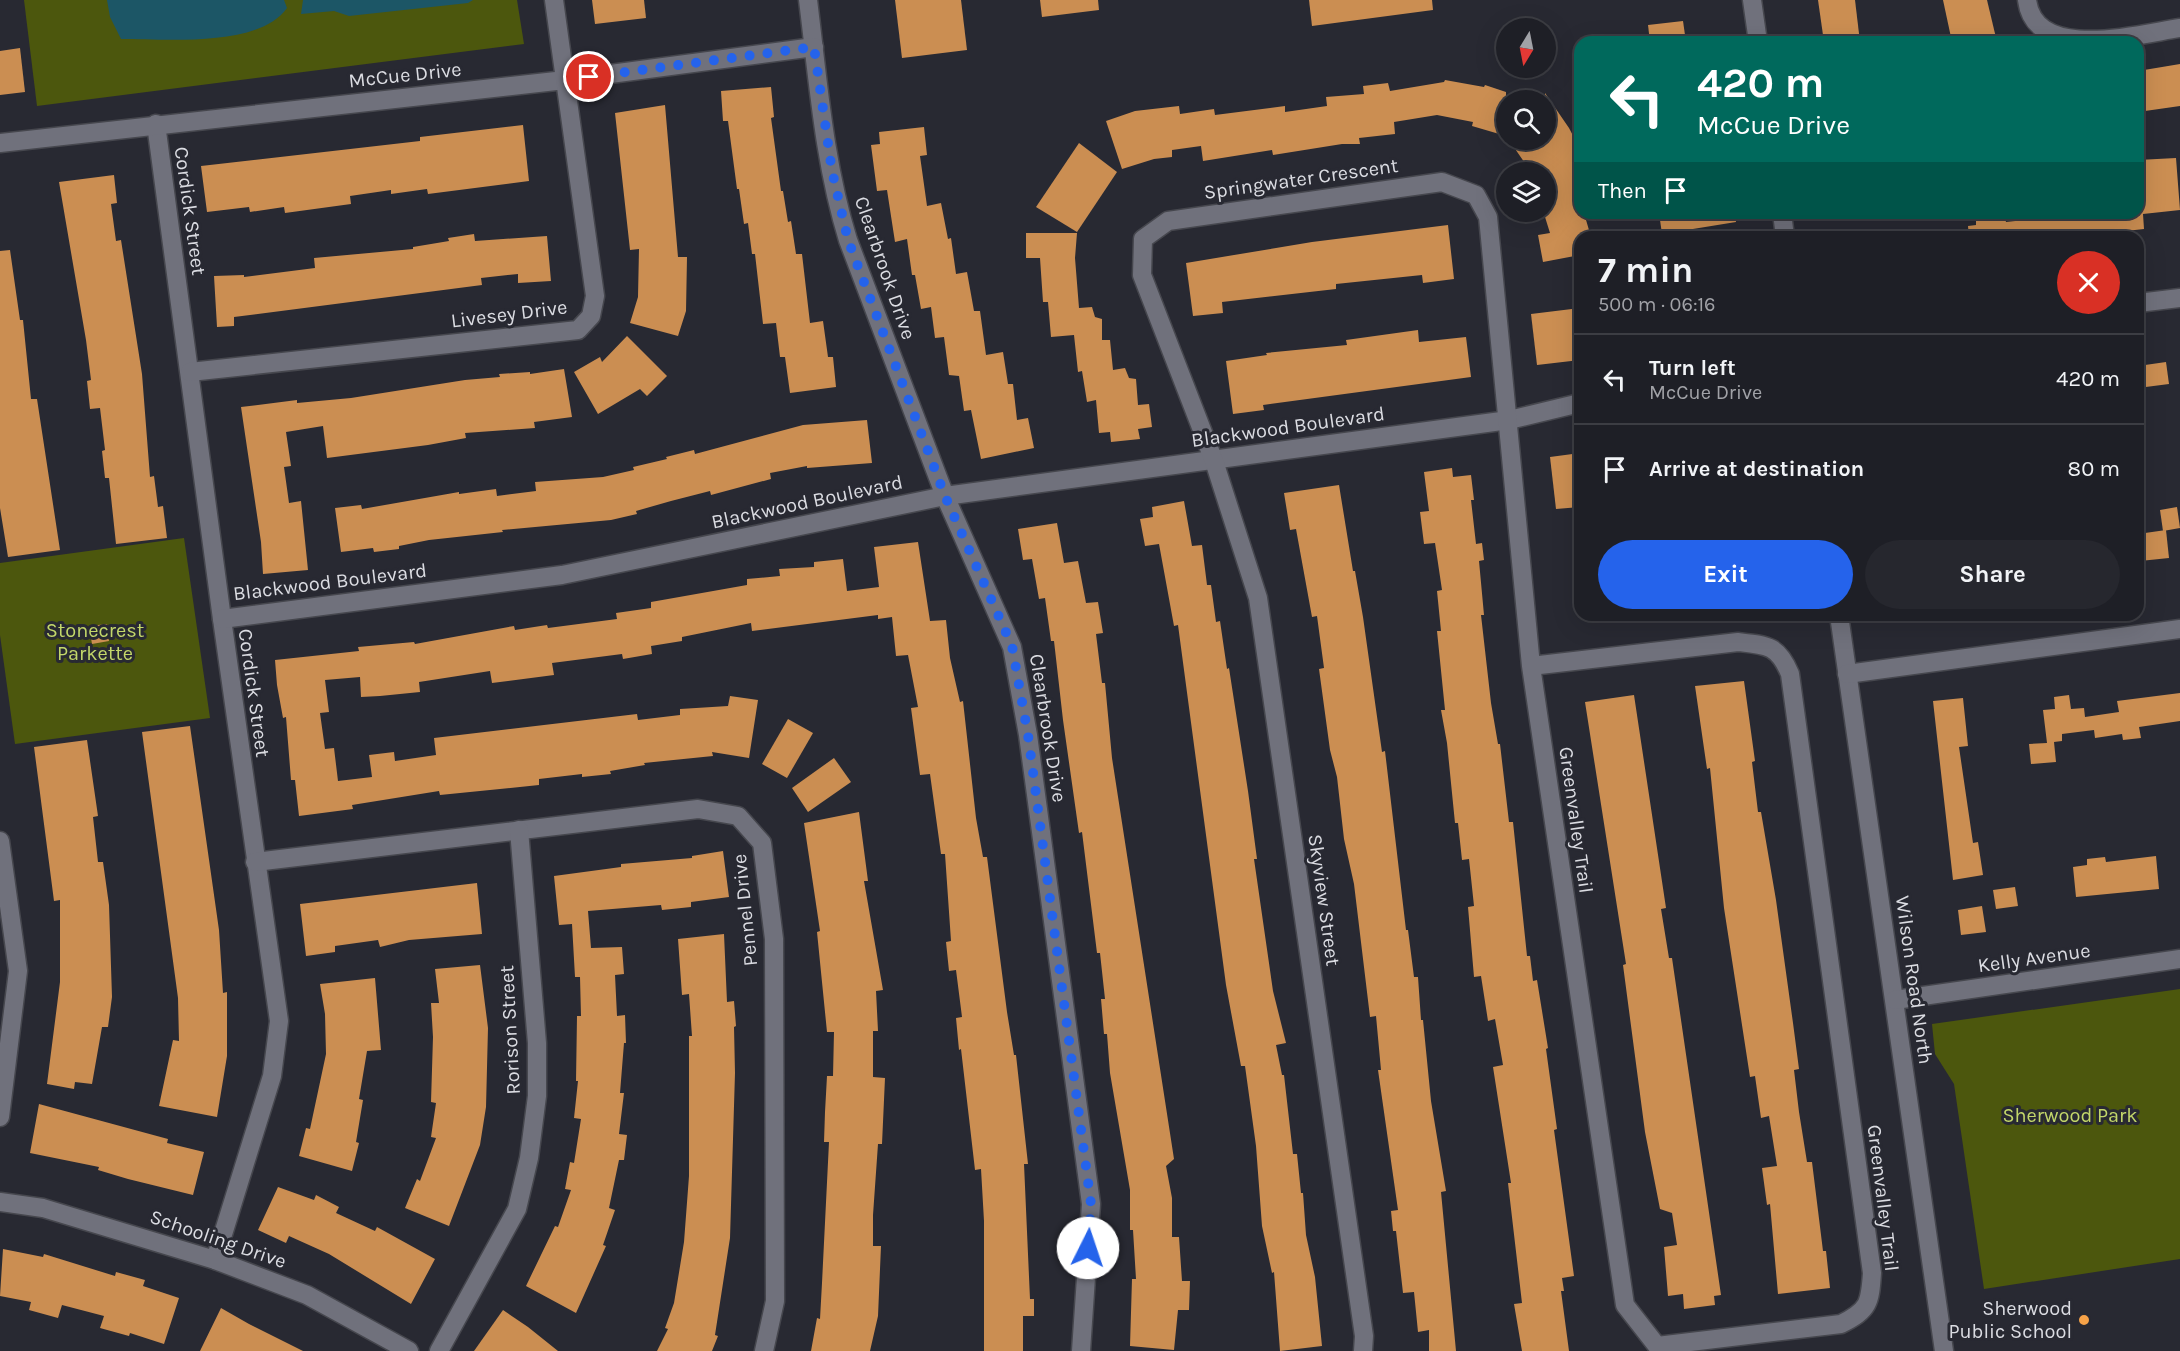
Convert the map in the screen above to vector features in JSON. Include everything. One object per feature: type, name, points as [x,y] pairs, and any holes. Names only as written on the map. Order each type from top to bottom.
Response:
[{"type":"street","name":"Livesey Drive","points":[[190,372],[578,330],[591,316],[595,296],[554,0]]},
{"type":"street","name":"Clearbrook Drive","points":[[808,0],[838,210],[945,496],[1012,646],[1028,735],[1091,1204],[1081,1351]]},
{"type":"street","points":[[1752,0],[1757,36]]},
{"type":"street","points":[[2027,0],[2029,12],[2047,32],[2061,36]]},
{"type":"street","points":[[2123,36],[2180,28]]},
{"type":"street","name":"McCue Drive","points":[[0,143],[565,80],[814,47]]},
{"type":"street","name":"Cordick Street","points":[[156,124],[255,862],[279,1021],[272,1076],[215,1260]]},
{"type":"street","name":"Springwater Crescent","points":[[1214,461],[1142,275],[1143,239],[1168,221],[1419,185],[1442,182],[1476,195],[1488,217],[1509,420]]},
{"type":"street","points":[[2144,302],[2180,297]]},
{"type":"street","name":"Blackwood Boulevard","points":[[222,619],[562,575],[633,559],[729,543],[945,496],[1509,420],[1574,404]]},
{"type":"street","name":"Greenvalley Trail","points":[[1509,420],[1531,666],[1625,1305],[1657,1346],[1841,1324],[1862,1313],[1870,1296],[1872,1273],[1790,674],[1782,656],[1766,645],[1738,642],[1531,666]]},
{"type":"street","name":"Skyview Street","points":[[1214,461],[1258,598],[1364,1336],[1363,1351]]},
{"type":"street","name":"Wilson Road North","points":[[1840,621],[1944,1351]]},
{"type":"street","points":[[1847,674],[2180,629]]},
{"type":"street","name":"Pennel Drive","points":[[255,862],[698,809],[738,816],[762,843],[774,939],[775,1301],[764,1351]]},
{"type":"street","name":"Rorison Street","points":[[440,1351],[517,1209],[529,1158],[537,1096],[537,1043],[519,831]]},
{"type":"street","points":[[0,841],[18,971],[0,1117]]},
{"type":"street","name":"Kelly Avenue","points":[[1895,1000],[2180,959]]},
{"type":"street","name":"Schooling Drive","points":[[0,1202],[43,1208],[215,1260],[308,1295],[409,1351]]},
{"type":"green space","points":[[24,0],[517,0],[524,44],[37,106]]},
{"type":"green space","name":"Stonecrest Parkette","points":[[184,538],[210,718],[15,744],[0,635],[0,563]]},
{"type":"green space","name":"Sherwood Park","points":[[2180,989],[2180,1259],[1984,1289],[1954,1084],[1935,1054],[1932,1024]]},
{"type":"water","points":[[107,0],[284,0],[287,8],[274,21],[256,30],[234,35],[186,40],[121,39],[110,17]]},
{"type":"water","points":[[303,0],[473,0],[468,3],[349,16],[334,11],[301,14]]},
{"type":"building","points":[[592,0],[644,0],[646,18],[595,24]]},
{"type":"building","points":[[895,0],[961,0],[967,50],[902,58]]},
{"type":"building","points":[[1040,0],[1098,0],[1099,10],[1042,17]]},
{"type":"building","points":[[1309,0],[1432,0],[1433,10],[1312,26]]},
{"type":"building","points":[[1818,0],[1855,0],[1859,36],[1823,36]]},
{"type":"building","points":[[1943,0],[1987,0],[1996,36],[1951,36]]},
{"type":"building","points":[[1683,21],[1685,36],[1649,36],[1648,25]]},
{"type":"building","points":[[20,48],[25,92],[0,95],[0,51]]},
{"type":"building","points":[[2180,64],[2180,106],[2144,111],[2144,70]]},
{"type":"building","points":[[1445,80],[1484,87],[1485,85],[1500,90],[1496,90],[1496,133],[1472,126],[1473,122],[1437,115],[1394,122],[1395,134],[1359,138],[1360,144],[1342,144],[1273,155],[1272,150],[1203,161],[1201,146],[1172,150],[1172,157],[1154,159],[1122,169],[1106,121],[1135,111],[1179,106],[1180,114],[1214,109],[1215,115],[1285,106],[1285,112],[1327,106],[1326,97],[1364,94],[1363,86],[1388,83],[1390,91]]},
{"type":"building","points":[[771,87],[774,117],[771,118],[781,191],[783,191],[788,222],[791,221],[796,254],[802,254],[810,323],[823,321],[828,357],[833,357],[836,387],[790,393],[785,357],[780,357],[776,323],[763,324],[755,254],[752,254],[748,223],[744,224],[728,121],[723,121],[721,91]]},
{"type":"building","points":[[665,105],[678,257],[687,257],[686,311],[678,336],[630,323],[638,297],[639,249],[630,250],[615,113]]},
{"type":"building","points":[[1556,109],[1574,138],[1574,173],[1572,174],[1574,219],[1586,219],[1589,231],[1574,231],[1574,256],[1543,262],[1538,235],[1550,233],[1547,222],[1556,222],[1556,162],[1524,162],[1516,150],[1556,150]]},
{"type":"building","points":[[523,125],[529,181],[428,194],[427,189],[391,194],[391,190],[350,196],[351,204],[285,213],[284,207],[250,212],[249,207],[207,212],[201,166],[420,141],[420,137]]},
{"type":"building","points":[[924,127],[927,155],[920,156],[927,206],[941,203],[948,239],[951,238],[956,274],[967,272],[974,311],[980,311],[986,355],[1003,352],[1008,384],[1013,384],[1017,420],[1028,418],[1034,448],[981,459],[971,410],[964,411],[959,376],[949,375],[944,337],[935,338],[931,307],[921,309],[915,275],[912,275],[907,239],[895,242],[887,190],[877,191],[871,145],[880,144],[879,132]]},
{"type":"building","points":[[1079,143],[1117,172],[1077,232],[1036,207]]},
{"type":"building","points":[[2176,158],[2180,210],[2144,214],[2144,160]]},
{"type":"building","points":[[114,175],[117,203],[111,204],[116,241],[121,240],[142,374],[150,477],[154,476],[158,507],[163,506],[167,538],[116,544],[109,478],[105,478],[102,451],[105,450],[100,408],[90,409],[87,381],[91,380],[86,340],[59,182]]},
{"type":"building","points":[[1660,219],[1736,219],[1736,222],[1680,231],[1662,231]]},
{"type":"building","points":[[2005,219],[2006,222],[2033,219],[2143,219],[2144,229],[1968,231],[1968,226],[1976,225],[1976,221]]},
{"type":"building","points":[[1448,225],[1454,279],[1423,283],[1422,275],[1336,284],[1336,289],[1222,302],[1223,313],[1193,316],[1186,263],[1312,242]]},
{"type":"building","points":[[1026,233],[1077,233],[1075,258],[1079,308],[1092,307],[1095,317],[1102,319],[1102,340],[1110,340],[1113,370],[1125,368],[1129,378],[1136,379],[1138,405],[1149,404],[1152,427],[1138,429],[1140,439],[1111,442],[1110,432],[1099,433],[1096,400],[1087,402],[1082,371],[1078,372],[1074,335],[1051,337],[1048,302],[1043,302],[1040,258],[1026,258]]},
{"type":"building","points":[[474,234],[475,241],[547,236],[551,281],[518,283],[518,274],[481,278],[482,285],[234,317],[234,326],[217,327],[214,276],[244,275],[244,277],[315,268],[314,258],[413,249],[413,247],[449,241],[448,238]]},
{"type":"building","points":[[10,250],[20,320],[23,320],[31,399],[37,399],[60,550],[8,557],[0,508],[0,251]]},
{"type":"building","points":[[1574,309],[1574,361],[1537,365],[1531,314]]},
{"type":"building","points":[[1418,330],[1419,342],[1466,337],[1471,377],[1263,405],[1264,410],[1233,414],[1226,361],[1267,355],[1266,353],[1347,345],[1346,340]]},
{"type":"building","points":[[627,336],[667,376],[647,396],[640,389],[598,414],[574,372],[600,357],[602,362]]},
{"type":"building","points":[[2166,362],[2169,384],[2144,387],[2144,365]]},
{"type":"building","points":[[564,369],[572,417],[534,422],[535,428],[465,433],[466,438],[428,445],[327,458],[323,426],[286,432],[291,466],[284,467],[289,503],[301,501],[308,570],[263,574],[261,542],[241,407],[297,400],[297,403],[351,398],[465,380],[500,377],[499,374],[530,372],[530,374]]},
{"type":"building","points":[[867,420],[872,463],[807,468],[807,466],[770,473],[771,479],[711,495],[710,491],[611,520],[502,530],[503,532],[429,540],[399,546],[399,549],[374,552],[373,548],[341,552],[335,508],[361,505],[362,509],[459,492],[459,494],[496,489],[497,496],[536,491],[535,482],[603,477],[634,470],[633,467],[667,459],[666,457],[694,450],[695,454],[803,425]]},
{"type":"building","points":[[1574,454],[1574,508],[1556,509],[1550,457]]},
{"type":"building","points":[[1452,468],[1453,477],[1471,475],[1474,500],[1471,500],[1476,544],[1482,543],[1484,560],[1479,561],[1484,615],[1481,615],[1491,703],[1498,744],[1500,744],[1509,822],[1513,822],[1527,956],[1530,956],[1533,981],[1537,980],[1548,1048],[1546,1049],[1557,1129],[1554,1130],[1574,1276],[1562,1278],[1564,1291],[1561,1291],[1569,1351],[1522,1351],[1514,1304],[1522,1303],[1508,1183],[1511,1183],[1493,1067],[1503,1065],[1495,1019],[1488,1021],[1481,976],[1474,977],[1468,907],[1474,906],[1469,859],[1462,860],[1458,823],[1455,823],[1447,743],[1441,710],[1445,710],[1437,631],[1441,631],[1437,591],[1442,590],[1435,543],[1424,544],[1420,512],[1429,511],[1424,472]]},
{"type":"building","points":[[1339,485],[1363,617],[1382,752],[1385,751],[1406,930],[1408,930],[1414,977],[1418,977],[1431,1101],[1446,1191],[1441,1192],[1456,1351],[1429,1351],[1429,1330],[1418,1332],[1414,1292],[1403,1293],[1396,1231],[1393,1231],[1391,1211],[1398,1210],[1378,1070],[1381,1070],[1376,1016],[1370,1017],[1354,884],[1344,839],[1337,777],[1330,750],[1319,669],[1324,668],[1317,616],[1312,617],[1296,529],[1290,530],[1284,493]]},
{"type":"building","points":[[1184,501],[1192,546],[1202,545],[1207,585],[1211,585],[1216,622],[1220,621],[1227,669],[1229,668],[1248,791],[1257,859],[1254,859],[1273,991],[1286,1043],[1276,1045],[1282,1075],[1284,1075],[1293,1154],[1297,1154],[1301,1193],[1303,1193],[1306,1235],[1315,1277],[1322,1346],[1280,1351],[1274,1272],[1272,1273],[1262,1226],[1256,1146],[1245,1066],[1241,1066],[1226,985],[1178,625],[1174,626],[1159,544],[1145,546],[1140,519],[1153,517],[1152,507]]},
{"type":"building","points":[[2177,507],[2180,528],[2163,531],[2160,510]]},
{"type":"building","points":[[1057,523],[1064,563],[1078,561],[1086,603],[1098,602],[1103,633],[1096,634],[1102,683],[1105,683],[1112,758],[1174,1159],[1166,1166],[1172,1198],[1172,1237],[1179,1237],[1182,1281],[1190,1281],[1189,1310],[1178,1310],[1174,1350],[1130,1346],[1132,1279],[1136,1279],[1133,1230],[1130,1230],[1130,1190],[1110,1073],[1107,1034],[1104,1034],[1101,999],[1105,999],[1100,953],[1097,953],[1082,832],[1079,833],[1054,641],[1051,641],[1045,598],[1039,599],[1032,559],[1023,560],[1018,529]]},
{"type":"building","points":[[2166,530],[2169,558],[2144,561],[2144,533]]},
{"type":"building","points":[[918,542],[930,621],[946,620],[950,658],[960,702],[963,701],[976,818],[983,857],[987,857],[1007,1012],[1014,1055],[1016,1055],[1028,1164],[1024,1164],[1030,1299],[1034,1299],[1034,1316],[1023,1316],[1023,1351],[984,1351],[984,1221],[981,1169],[975,1170],[961,1049],[959,1050],[956,1018],[962,1017],[956,970],[949,971],[946,942],[951,941],[945,854],[941,854],[930,774],[920,775],[911,708],[918,707],[908,655],[896,656],[892,617],[878,619],[878,615],[752,631],[751,623],[682,637],[682,641],[651,646],[652,654],[623,659],[622,654],[552,663],[554,675],[492,683],[490,671],[419,682],[420,692],[361,697],[360,677],[325,680],[329,712],[320,713],[325,749],[334,748],[338,781],[372,777],[369,755],[394,752],[395,761],[436,755],[434,738],[637,714],[638,720],[680,715],[680,709],[728,706],[730,696],[758,700],[749,758],[712,752],[713,756],[644,763],[645,765],[610,771],[611,774],[582,777],[582,774],[539,779],[539,785],[440,795],[439,791],[352,805],[353,809],[299,816],[295,780],[291,780],[286,717],[283,718],[277,685],[275,660],[359,651],[358,647],[414,642],[415,644],[514,626],[515,630],[547,625],[548,628],[617,619],[616,613],[651,608],[651,602],[747,585],[747,579],[780,576],[779,569],[814,567],[814,562],[843,559],[847,591],[879,587],[874,547]]},
{"type":"building","points":[[107,624],[109,641],[92,644],[89,626]]},
{"type":"building","points":[[1744,681],[1755,761],[1752,762],[1758,812],[1761,812],[1776,900],[1799,1069],[1794,1070],[1799,1112],[1807,1162],[1812,1162],[1830,1288],[1778,1294],[1770,1204],[1767,1205],[1762,1168],[1777,1166],[1769,1116],[1761,1118],[1755,1076],[1750,1077],[1724,908],[1710,768],[1707,769],[1695,686]]},
{"type":"building","points":[[2180,693],[2180,721],[2139,727],[2141,738],[2123,740],[2122,734],[2095,738],[2094,730],[2062,734],[2062,741],[2054,742],[2056,762],[2031,764],[2029,744],[2047,743],[2043,710],[2055,709],[2054,697],[2069,695],[2071,709],[2084,708],[2085,717],[2119,712],[2117,701]]},
{"type":"building","points":[[1634,695],[1666,908],[1661,909],[1669,958],[1672,958],[1721,1295],[1714,1296],[1715,1305],[1684,1309],[1683,1294],[1668,1296],[1664,1247],[1677,1245],[1672,1213],[1660,1209],[1645,1132],[1623,965],[1626,964],[1585,702]]},
{"type":"building","points":[[1963,698],[1968,746],[1959,747],[1973,843],[1978,842],[1983,875],[1953,880],[1933,701]]},
{"type":"building","points":[[788,719],[813,733],[787,778],[762,764]]},
{"type":"building","points":[[190,726],[219,930],[223,993],[227,992],[227,1056],[217,1117],[159,1106],[173,1040],[179,1041],[178,998],[142,732]]},
{"type":"building","points":[[87,740],[98,816],[93,817],[98,862],[103,862],[109,905],[112,997],[108,1027],[102,1027],[92,1084],[75,1082],[74,1089],[47,1084],[60,982],[60,900],[54,901],[34,747]]},
{"type":"building","points":[[834,758],[851,782],[808,812],[792,788]]},
{"type":"building","points":[[859,812],[868,881],[864,881],[883,990],[876,991],[878,1031],[873,1031],[873,1077],[885,1078],[882,1144],[878,1144],[873,1215],[873,1246],[881,1246],[878,1316],[870,1351],[811,1351],[817,1318],[820,1319],[829,1142],[824,1142],[825,1112],[827,1076],[833,1076],[834,1032],[827,1032],[817,932],[820,931],[804,823]]},
{"type":"building","points":[[723,851],[729,897],[691,902],[691,907],[662,910],[661,905],[588,911],[591,948],[622,947],[624,974],[615,975],[617,1016],[625,1015],[626,1043],[624,1043],[620,1093],[624,1093],[619,1134],[627,1135],[624,1160],[619,1160],[609,1208],[615,1210],[603,1245],[606,1246],[576,1313],[526,1286],[555,1226],[558,1227],[571,1190],[565,1189],[570,1162],[574,1163],[581,1119],[574,1118],[578,1081],[576,1081],[577,1016],[581,1016],[580,977],[575,977],[572,924],[559,925],[554,876],[621,867],[621,864],[692,858],[692,856]]},
{"type":"building","points":[[2156,856],[2159,889],[2076,897],[2073,867],[2087,865],[2087,859],[2105,857],[2106,862]]},
{"type":"building","points":[[477,883],[482,934],[409,940],[380,947],[378,940],[335,946],[335,952],[306,956],[300,904]]},
{"type":"building","points":[[2015,887],[2018,906],[1996,909],[1993,890]]},
{"type":"building","points":[[1982,906],[1986,932],[1961,935],[1958,910]]},
{"type":"building","points":[[724,934],[727,1002],[734,1001],[736,1026],[734,1027],[735,1073],[730,1238],[715,1335],[718,1336],[712,1351],[657,1351],[668,1329],[665,1328],[674,1303],[684,1242],[689,1176],[689,1036],[692,1036],[689,994],[682,995],[678,939]]},
{"type":"building","points":[[480,965],[488,1028],[486,1107],[480,1145],[449,1226],[405,1208],[417,1179],[420,1181],[436,1138],[431,1137],[436,1103],[431,1102],[433,1037],[431,1003],[439,1003],[435,969]]},
{"type":"building","points":[[375,978],[381,1050],[367,1051],[359,1099],[363,1100],[356,1142],[359,1143],[352,1171],[299,1156],[306,1128],[310,1129],[326,1054],[325,1014],[320,984]]},
{"type":"building","points":[[39,1104],[168,1139],[167,1143],[204,1152],[193,1195],[128,1179],[98,1170],[99,1167],[30,1153]]},
{"type":"building","points":[[278,1187],[314,1200],[316,1195],[339,1207],[336,1213],[375,1231],[377,1227],[435,1259],[411,1304],[329,1254],[289,1236],[286,1243],[258,1230]]},
{"type":"building","points":[[3,1249],[43,1257],[44,1254],[115,1276],[116,1272],[145,1280],[143,1286],[179,1298],[164,1344],[130,1333],[129,1336],[100,1328],[104,1316],[62,1305],[58,1318],[29,1310],[31,1302],[0,1296]]},
{"type":"building","points":[[221,1308],[249,1324],[303,1351],[200,1351]]},
{"type":"building","points":[[503,1310],[528,1327],[558,1351],[474,1351]]},
{"type":"place","name":"Sherwood Public School","points":[[2084,1320]]},
{"type":"route","points":[[589,77],[814,47],[838,210],[945,496],[1012,646],[1028,735],[1091,1204],[1088,1248]]}]
